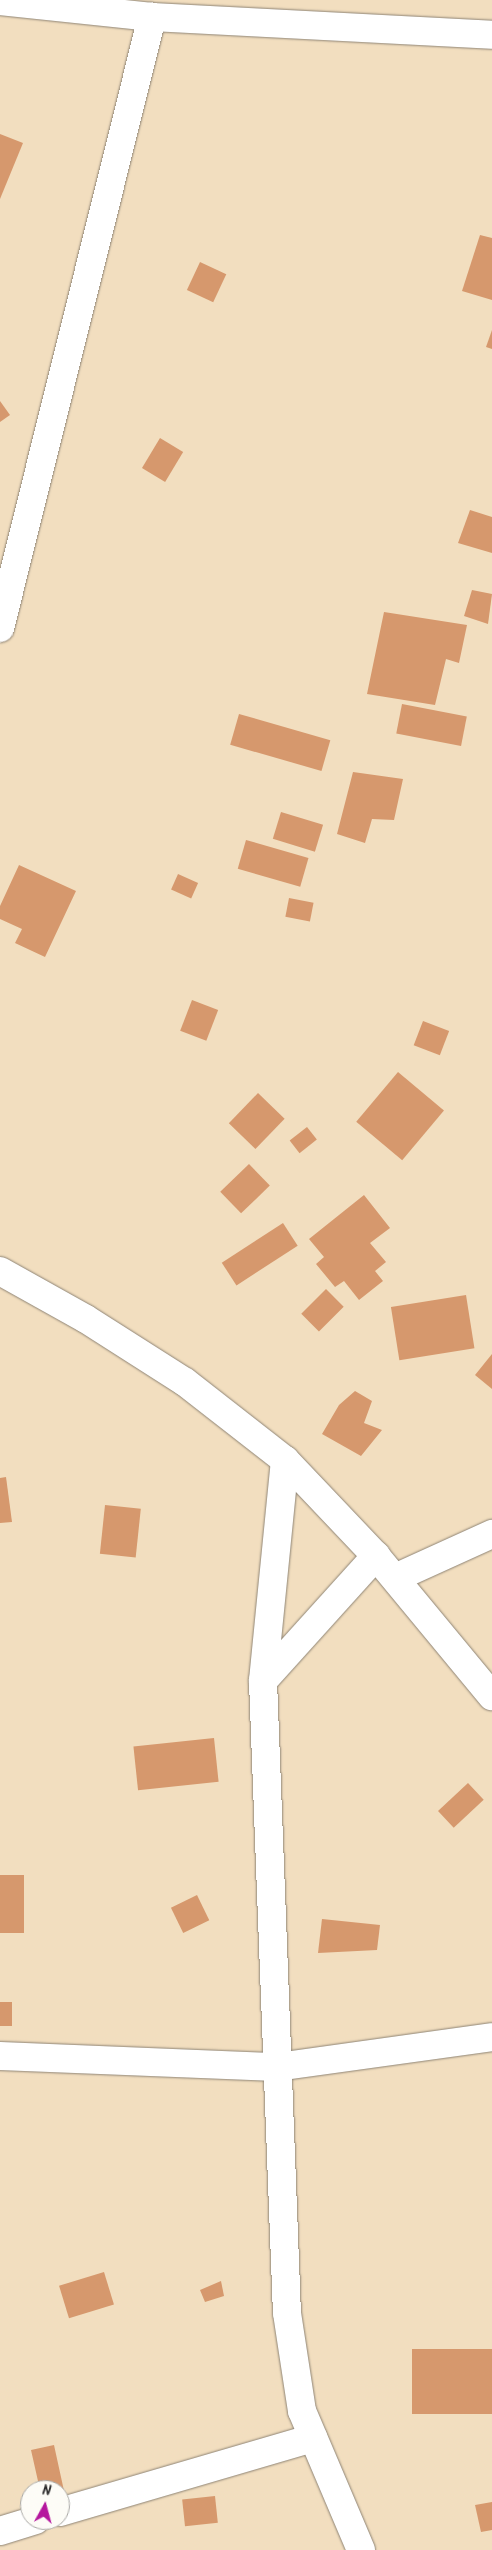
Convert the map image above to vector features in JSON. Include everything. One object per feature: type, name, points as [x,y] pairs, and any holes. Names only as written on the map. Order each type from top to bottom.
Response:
[{"type":"street","points":[[0,1],[152,17],[492,35]]},
{"type":"street","points":[[0,628],[152,17]]},
{"type":"street","points":[[0,1271],[86,1319],[185,1382],[285,1460],[376,1556],[492,1696]]},
{"type":"street","points":[[285,1460],[264,1681],[287,2313],[302,2411],[361,2550]]},
{"type":"street","points":[[395,1578],[492,1534]]},
{"type":"street","points":[[264,1681],[376,1556]]},
{"type":"street","points":[[0,2056],[277,2067],[492,2037]]},
{"type":"street","points":[[70,2509],[313,2438]]},
{"type":"street","points":[[0,2531],[20,2525]]},
{"type":"building","points":[[0,134],[23,143],[0,199]]},
{"type":"building","points":[[480,235],[492,238],[492,300],[462,291]]},
{"type":"building","points":[[200,262],[226,274],[213,302],[187,290]]},
{"type":"building","points":[[492,330],[492,349],[486,347]]},
{"type":"building","points":[[0,401],[10,415],[0,422]]},
{"type":"building","points":[[160,438],[183,452],[165,482],[142,468]]},
{"type":"building","points":[[470,510],[492,517],[492,553],[458,543]]},
{"type":"building","points":[[472,590],[492,594],[488,624],[464,616]]},
{"type":"building","points":[[384,612],[467,625],[459,663],[446,659],[435,705],[367,694]]},
{"type":"building","points":[[402,704],[467,717],[461,746],[396,733]]},
{"type":"building","points":[[239,714],[330,740],[321,771],[230,745]]},
{"type":"building","points":[[353,772],[403,779],[394,820],[372,819],[365,843],[337,834]]},
{"type":"building","points":[[281,812],[323,825],[315,852],[273,839]]},
{"type":"building","points":[[246,840],[308,858],[300,887],[238,869]]},
{"type":"building","points":[[19,865],[76,891],[45,957],[15,943],[22,929],[0,919],[0,906]]},
{"type":"building","points":[[178,874],[198,883],[191,898],[171,890]]},
{"type":"building","points":[[289,898],[314,903],[310,921],[285,917]]},
{"type":"building","points":[[192,1000],[218,1010],[206,1041],[180,1031]]},
{"type":"building","points":[[423,1021],[449,1031],[440,1055],[414,1045]]},
{"type":"building","points":[[398,1072],[444,1111],[402,1160],[356,1122]]},
{"type":"building","points":[[258,1093],[285,1119],[255,1149],[229,1123]]},
{"type":"building","points":[[307,1127],[317,1140],[300,1153],[290,1141]]},
{"type":"building","points":[[249,1164],[270,1186],[241,1213],[220,1192]]},
{"type":"building","points":[[364,1195],[390,1228],[370,1243],[386,1262],[375,1271],[383,1281],[359,1300],[344,1281],[335,1287],[316,1264],[324,1257],[309,1239]]},
{"type":"building","points":[[283,1223],[298,1246],[236,1285],[222,1263]]},
{"type":"building","points":[[326,1289],[344,1307],[319,1331],[301,1314]]},
{"type":"building","points":[[466,1295],[474,1348],[399,1360],[391,1307]]},
{"type":"building","points":[[492,1354],[492,1389],[475,1375]]},
{"type":"building","points":[[355,1391],[372,1401],[364,1423],[382,1430],[361,1456],[322,1434],[339,1405]]},
{"type":"building","points":[[6,1477],[12,1522],[0,1523],[0,1478]]},
{"type":"building","points":[[105,1505],[141,1509],[136,1557],[100,1554]]},
{"type":"building","points":[[214,1738],[219,1782],[138,1790],[133,1746]]},
{"type":"building","points":[[468,1783],[484,1800],[454,1828],[438,1811]]},
{"type":"building","points":[[0,1875],[24,1875],[24,1933],[0,1933]]},
{"type":"building","points":[[197,1895],[209,1920],[183,1933],[171,1908]]},
{"type":"building","points":[[322,1919],[380,1925],[377,1950],[318,1953]]},
{"type":"building","points":[[0,2002],[12,2002],[12,2026],[0,2026]]},
{"type":"building","points":[[104,2272],[114,2305],[69,2318],[59,2286]]},
{"type":"building","points":[[221,2281],[224,2296],[205,2302],[200,2290]]},
{"type":"building","points":[[412,2349],[492,2349],[492,2414],[412,2414]]},
{"type":"building","points":[[54,2445],[62,2480],[38,2480],[31,2450]]},
{"type":"building","points":[[215,2496],[218,2523],[185,2526],[182,2499]]},
{"type":"building","points":[[492,2502],[492,2530],[481,2532],[475,2505]]}]
